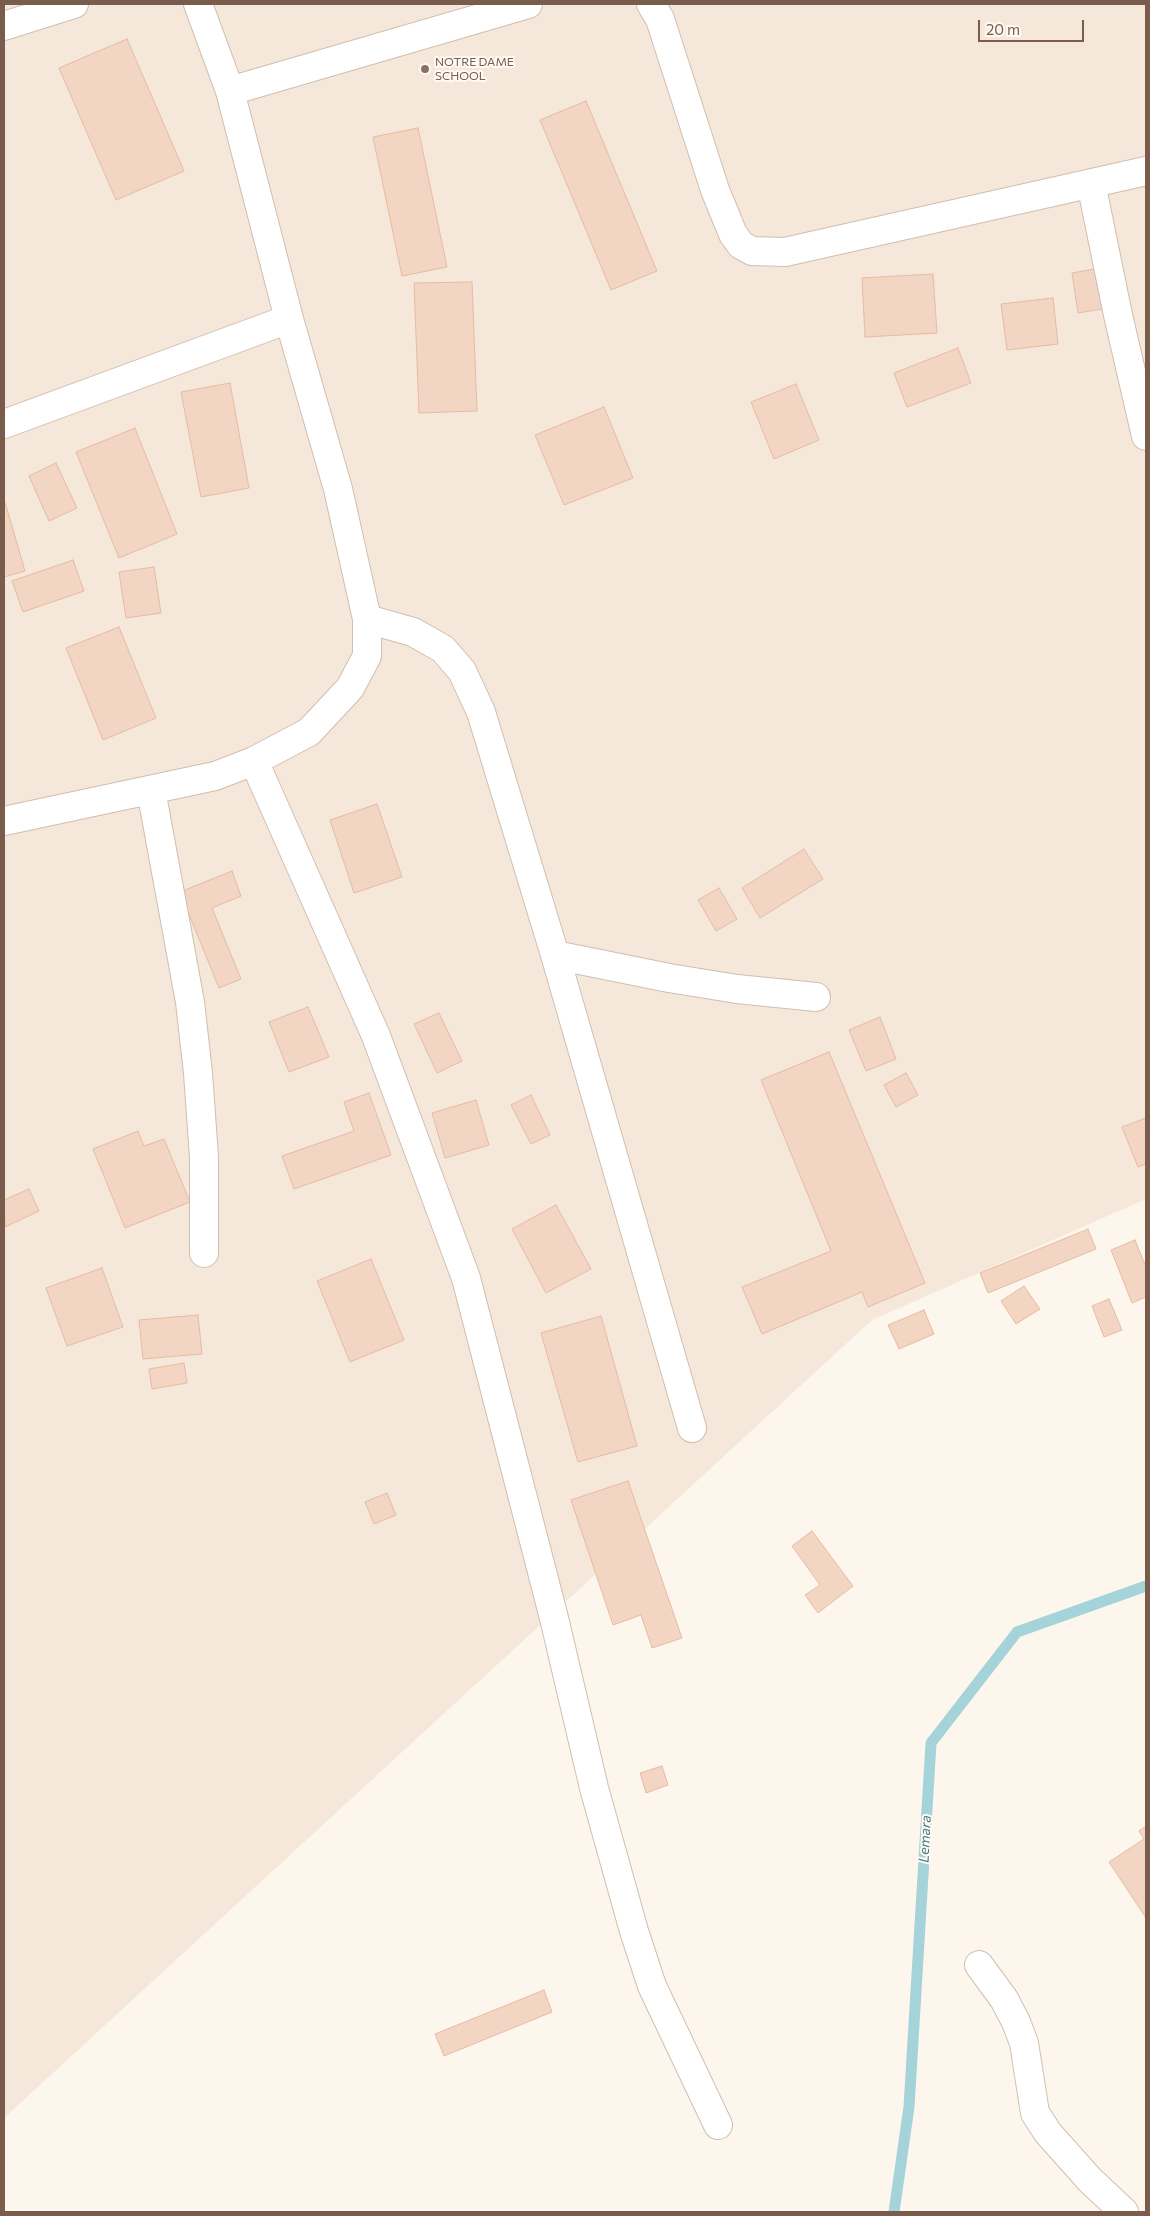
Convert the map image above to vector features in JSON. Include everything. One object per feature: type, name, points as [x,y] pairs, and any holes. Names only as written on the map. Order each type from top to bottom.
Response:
[{"type":"street","points":[[4,26],[74,4]]},
{"type":"street","points":[[4,820],[215,776],[254,760],[309,732],[350,688],[367,656],[367,619],[338,489],[289,319],[230,91],[198,4]]},
{"type":"street","points":[[230,91],[528,4]]},
{"type":"street","points":[[651,4],[660,19],[722,207],[733,234],[741,245],[752,250],[785,252],[1146,171]]},
{"type":"street","points":[[1091,183],[1118,315],[1146,436]]},
{"type":"street","points":[[4,424],[289,319]]},
{"type":"street","points":[[367,619],[413,632],[442,649],[462,671],[481,712],[555,955],[692,1428]]},
{"type":"street","points":[[254,760],[376,1036],[466,1278],[551,1608],[594,1788],[634,1931],[652,1986],[718,2124]]},
{"type":"street","points":[[152,790],[190,1002],[195,1046],[204,1157],[204,1253]]},
{"type":"street","points":[[555,955],[669,978],[737,989],[816,996]]},
{"type":"street","points":[[979,1965],[1004,1999],[1024,2043],[1035,2113],[1048,2133],[1124,2212]]},
{"type":"shaded area","points":[[4,4],[1146,4],[1146,1199],[872,1320],[4,2118]]},
{"type":"building","points":[[127,39],[184,171],[116,200],[59,68]]},
{"type":"building","points":[[586,101],[657,271],[611,290],[540,120]]},
{"type":"building","points":[[418,128],[447,267],[402,276],[373,137]]},
{"type":"building","points":[[1094,269],[1102,309],[1078,313],[1072,273]]},
{"type":"building","points":[[933,274],[937,333],[865,337],[862,278]]},
{"type":"building","points":[[472,282],[477,411],[419,413],[414,283]]},
{"type":"building","points":[[1053,298],[1058,344],[1007,350],[1001,304]]},
{"type":"building","points":[[958,348],[971,383],[907,407],[894,373]]},
{"type":"building","points":[[230,383],[249,488],[201,497],[181,392]]},
{"type":"building","points":[[796,384],[819,440],[774,459],[751,402]]},
{"type":"building","points":[[604,407],[633,478],[564,505],[535,435]]},
{"type":"building","points":[[135,428],[177,534],[119,558],[76,452]]},
{"type":"building","points":[[56,463],[77,508],[49,521],[29,476]]},
{"type":"building","points":[[4,499],[25,571],[4,577]]},
{"type":"building","points":[[73,560],[84,591],[23,612],[12,581]]},
{"type":"building","points":[[154,567],[161,613],[126,618],[119,572]]},
{"type":"building","points":[[119,627],[156,718],[103,740],[66,648]]},
{"type":"building","points":[[377,804],[402,877],[354,893],[330,820]]},
{"type":"building","points":[[804,849],[823,879],[760,918],[742,888]]},
{"type":"building","points":[[232,871],[241,896],[212,908],[241,979],[219,988],[180,892]]},
{"type":"building","points":[[719,888],[737,919],[716,931],[698,900]]},
{"type":"building","points":[[308,1007],[329,1057],[289,1072],[269,1022]]},
{"type":"building","points":[[439,1013],[462,1061],[437,1073],[414,1024]]},
{"type":"building","points":[[880,1017],[896,1059],[866,1071],[849,1030]]},
{"type":"building","points":[[829,1052],[925,1283],[868,1307],[862,1292],[762,1334],[742,1287],[831,1251],[761,1080]]},
{"type":"building","points":[[906,1073],[918,1095],[896,1107],[884,1085]]},
{"type":"building","points":[[369,1093],[391,1155],[294,1189],[282,1156],[354,1131],[344,1102]]},
{"type":"building","points":[[531,1095],[550,1135],[531,1144],[511,1105]]},
{"type":"building","points":[[476,1100],[489,1145],[445,1158],[432,1113]]},
{"type":"building","points":[[1146,1118],[1146,1164],[1138,1167],[1122,1127]]},
{"type":"building","points":[[138,1131],[144,1146],[164,1139],[190,1202],[125,1228],[93,1149]]},
{"type":"building","points":[[29,1189],[39,1211],[5,1227],[4,1200]]},
{"type":"building","points":[[556,1205],[591,1269],[546,1293],[512,1229]]},
{"type":"building","points":[[1088,1229],[1096,1249],[988,1293],[980,1273]]},
{"type":"building","points":[[1135,1240],[1146,1267],[1146,1297],[1132,1303],[1111,1250]]},
{"type":"building","points":[[371,1259],[404,1340],[350,1362],[317,1281]]},
{"type":"building","points":[[102,1268],[123,1327],[67,1346],[46,1288]]},
{"type":"building","points":[[1024,1286],[1040,1309],[1016,1324],[1001,1301]]},
{"type":"building","points":[[1109,1299],[1122,1330],[1104,1337],[1092,1306]]},
{"type":"building","points":[[924,1310],[934,1334],[899,1349],[888,1325]]},
{"type":"building","points":[[198,1315],[202,1354],[143,1359],[139,1320]]},
{"type":"building","points":[[601,1316],[637,1446],[578,1462],[541,1333]]},
{"type":"building","points":[[184,1363],[187,1383],[152,1389],[149,1369]]},
{"type":"building","points":[[628,1481],[682,1638],[652,1648],[641,1615],[613,1625],[571,1500]]},
{"type":"building","points":[[387,1493],[396,1515],[374,1524],[365,1502]]},
{"type":"building","points":[[812,1531],[853,1586],[818,1613],[805,1595],[820,1585],[792,1546]]},
{"type":"building","points":[[662,1766],[668,1785],[646,1793],[640,1773]]},
{"type":"building","points":[[1146,1826],[1146,1918],[1109,1862],[1144,1839],[1139,1831]]},
{"type":"building","points":[[544,1990],[552,2012],[444,2056],[435,2034]]},
{"type":"waterway","name":"Lemara","points":[[894,2212],[909,2107],[931,1743],[1017,1632],[1146,1586]]},
{"type":"place","name":"NOTRE DAME SCHOOL","points":[[425,69]]}]
